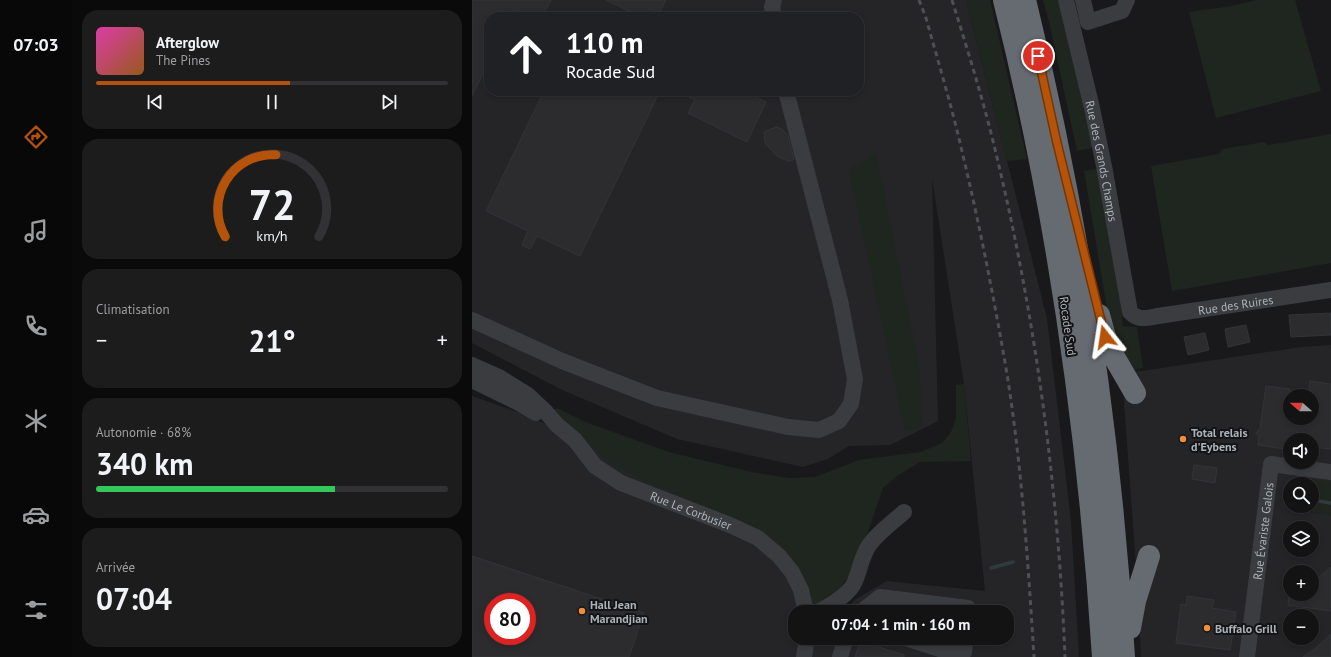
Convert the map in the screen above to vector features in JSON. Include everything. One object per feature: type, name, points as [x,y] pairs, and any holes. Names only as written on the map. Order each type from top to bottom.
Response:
[{"type":"highway","name":"Rocade Sud","points":[[1004,0],[1038,148],[1075,371],[1090,489],[1103,657]]},
{"type":"highway","name":"Rocade Sud","points":[[1025,0],[1045,82],[1088,313],[1114,527],[1125,657]]},
{"type":"highway","points":[[1057,143],[1105,337],[1113,355],[1135,393]]},
{"type":"highway","points":[[1125,657],[1135,601],[1149,556]]},
{"type":"street","points":[[773,12],[772,7],[774,0]]},
{"type":"street","name":"Rue des Grands Champs","points":[[1066,0],[1092,108],[1104,166],[1130,312],[1134,317],[1140,318]]},
{"type":"street","points":[[1083,0],[1088,22],[1122,11],[1127,0]]},
{"type":"street","points":[[472,320],[562,361],[657,398],[788,427],[819,430],[839,421],[851,404],[855,379],[840,300],[787,96]]},
{"type":"street","name":"Rue des Ruires","points":[[1140,318],[1331,290]]},
{"type":"street","points":[[472,365],[499,378],[528,395],[557,425]]},
{"type":"street","points":[[472,380],[519,403],[557,425]]},
{"type":"street","name":"Rue Le Corbusier","points":[[557,425],[575,440],[595,466],[621,484],[730,525],[758,538],[779,556],[792,572],[801,590],[804,605]]},
{"type":"street","name":"Rue Évariste Galois","points":[[1247,657],[1271,464],[1331,472]]},
{"type":"street","points":[[830,605],[842,597],[855,584],[869,545],[878,534],[904,512]]},
{"type":"street","points":[[870,605],[880,597],[944,605]]},
{"type":"street","points":[[804,657],[806,645]]},
{"type":"street","points":[[840,657],[844,645]]},
{"type":"street","points":[[928,645],[950,652],[964,652],[965,645]]},
{"type":"shaded area","points":[[472,0],[966,0],[1047,318],[1071,521],[1079,657],[472,657],[472,396],[526,415],[706,497],[790,540],[826,605],[788,605],[788,645],[1014,645],[1014,605],[851,605],[854,600],[887,581],[985,591],[964,384],[932,178],[938,421],[890,445],[849,446],[828,459],[803,467],[677,439],[560,389],[472,343]]},
{"type":"shaded area","points":[[966,0],[990,0],[1027,159],[1007,161]]},
{"type":"shaded area","points":[[1043,0],[1058,0],[1096,147],[1077,151]]},
{"type":"shaded area","points":[[1257,0],[1295,0],[1321,91],[1216,118],[1189,12],[1232,6]]},
{"type":"shaded area","points":[[1331,134],[1331,263],[1172,291],[1151,166],[1219,154],[1223,149],[1264,142],[1268,145]]},
{"type":"shaded area","points":[[876,153],[919,365],[923,427],[905,431],[849,170]]},
{"type":"shaded area","points":[[1098,169],[1117,270],[1123,326],[1137,327],[1143,368],[1129,371],[1110,337],[1107,309],[1084,171]]},
{"type":"shaded area","points":[[1331,345],[1331,657],[1141,657],[1139,608],[1122,374],[1301,347]]},
{"type":"shaded area","points":[[964,384],[971,461],[920,462],[897,476],[883,488],[857,564],[835,595],[820,604],[811,597],[799,570],[780,546],[746,523],[639,479],[609,462],[551,412],[557,408],[588,423],[669,452],[751,472],[789,478],[815,477],[859,460],[921,452],[942,443],[951,432],[956,418],[956,385]]},
{"type":"shaded area","points":[[1319,480],[1331,482],[1331,516],[1317,513],[1319,513]]},
{"type":"building","points":[[472,0],[551,0],[545,12],[518,12],[514,10],[513,12],[484,12],[484,71],[472,96]]},
{"type":"building","points":[[606,0],[666,0],[660,12],[649,9],[648,12],[631,12]]},
{"type":"building","points":[[542,96],[658,96],[580,256],[537,236],[530,249],[522,245],[528,231],[486,211]]},
{"type":"building","points":[[687,96],[753,96],[766,102],[747,142],[688,113],[695,100]]},
{"type":"building","points":[[776,127],[782,129],[788,135],[794,159],[791,161],[777,156],[765,143],[764,132]]},
{"type":"building","points":[[1331,313],[1331,335],[1291,337],[1289,315]]},
{"type":"building","points":[[1246,325],[1250,342],[1228,347],[1225,329]]},
{"type":"building","points":[[1205,333],[1209,350],[1188,355],[1184,337]]},
{"type":"building","points":[[1310,381],[1331,384],[1331,449],[1319,448],[1319,433],[1283,433],[1283,449],[1258,445],[1259,437],[1256,433],[1260,429],[1266,386],[1290,389],[1283,389],[1283,425],[1319,425],[1319,389],[1309,389]]},
{"type":"building","points":[[1194,465],[1217,468],[1215,483],[1192,479]]},
{"type":"building","name":"Hall Jean Marandjian","points":[[472,556],[644,613],[629,657],[472,657]]},
{"type":"building","points":[[1331,567],[1331,611],[1288,605],[1288,601],[1319,601],[1319,577]]},
{"type":"building","name":"Buffalo Grill","points":[[1187,596],[1214,600],[1212,608],[1236,612],[1230,650],[1176,643],[1181,604],[1186,605]]},
{"type":"building","points":[[1331,634],[1331,657],[1303,657],[1317,647]]},
{"type":"building","points":[[859,645],[873,645],[904,655],[904,657],[855,657]]},
{"type":"waterway","points":[[1319,501],[1331,503]]},
{"type":"waterway","points":[[991,568],[1013,562]]},
{"type":"railway","points":[[919,0],[926,18],[961,147],[980,232],[1007,374],[1021,480],[1034,657]]},
{"type":"railway","points":[[952,0],[994,145],[1009,208],[1033,335],[1057,528],[1065,657]]},
{"type":"place","name":"Total relais d'Eybens","points":[[1183,439]]},
{"type":"place","name":"Hall Jean Marandjian","points":[[582,611]]},
{"type":"place","name":"Buffalo Grill","points":[[1207,628]]},
{"type":"route","points":[[1038,56],[1045,82],[1057,143],[1097,310],[1105,337]]}]
